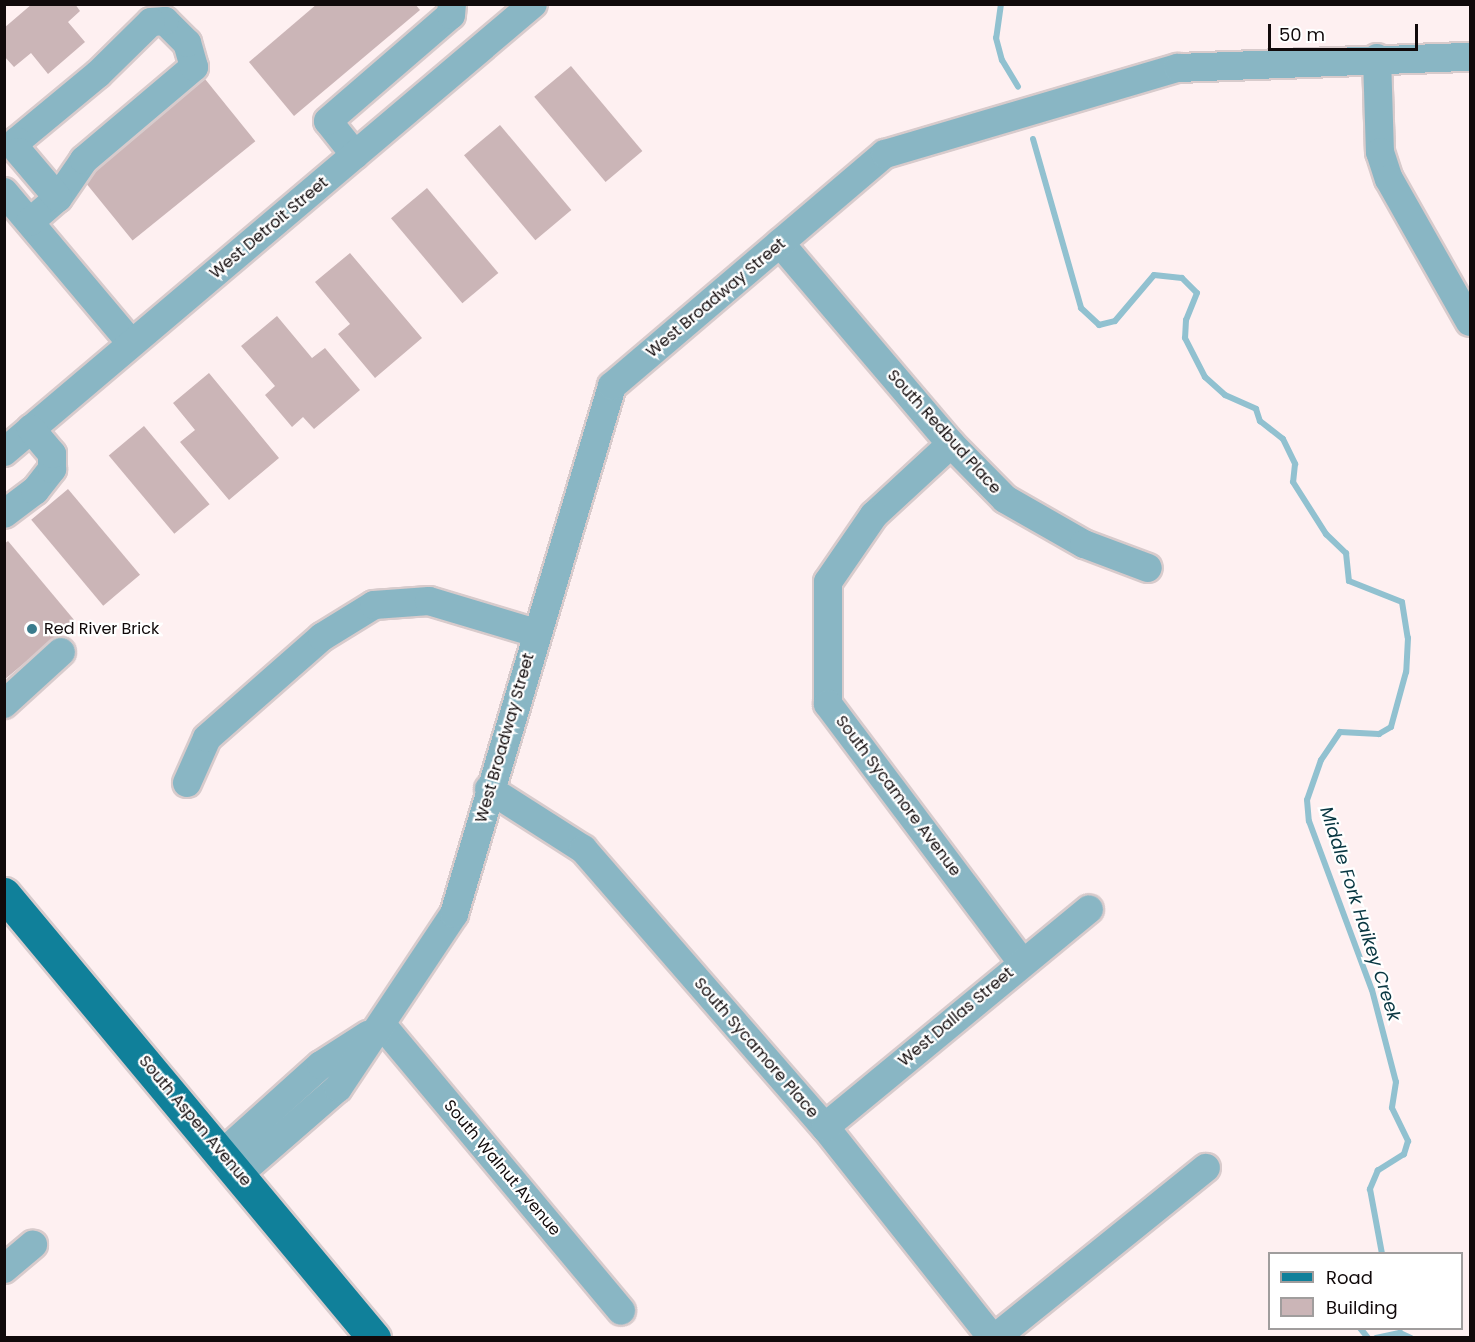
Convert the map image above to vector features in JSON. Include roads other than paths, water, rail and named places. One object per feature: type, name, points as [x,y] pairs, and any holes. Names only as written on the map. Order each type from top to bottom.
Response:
[{"type":"main road","name":"South Aspen Avenue","points":[[8,905],[230,1164],[374,1338]]},
{"type":"street","points":[[355,155],[328,121],[451,15],[452,4]]},
{"type":"street","name":"West Detroit Street","points":[[4,452],[448,76],[522,8]]},
{"type":"street","points":[[30,222],[58,198],[84,160],[194,67],[187,43],[165,21],[151,22],[98,74],[17,141],[19,152],[58,198]]},
{"type":"street","points":[[420,43],[448,76]]},
{"type":"street","name":"West Broadway Street","points":[[230,1164],[338,1088],[383,1026],[454,914],[489,789],[612,386],[885,154],[1178,68],[1377,58],[1470,57]]},
{"type":"street","points":[[1377,58],[1378,134],[1389,179],[1470,322]]},
{"type":"street","points":[[4,192],[131,343]]},
{"type":"street","name":"South Redbud Place","points":[[780,243],[951,444],[1005,499],[1084,544],[1148,567]]},
{"type":"street","points":[[4,514],[35,492],[52,469],[52,454],[31,429]]},
{"type":"street","name":"South Sycamore Avenue","points":[[951,444],[874,515],[828,582],[828,704],[1022,962]]},
{"type":"street","points":[[186,783],[207,738],[322,637],[374,605],[429,601],[536,633]]},
{"type":"street","points":[[4,704],[61,652]]},
{"type":"street","name":"South Sycamore Place","points":[[489,789],[583,849],[825,1127],[994,1338],[1206,1168]]},
{"type":"street","name":"West Dallas Street","points":[[825,1127],[1089,909]]},
{"type":"street","name":"South Walnut Avenue","points":[[383,1026],[621,1311]]},
{"type":"street","points":[[4,1269],[33,1245]]},
{"type":"waterway","name":"Middle Fork Haikey Creek","points":[[1001,4],[996,38],[1002,60],[1018,87]]},
{"type":"waterway","name":"Middle Fork Haikey Creek","points":[[1033,139],[1081,308],[1099,325],[1115,321],[1154,275],[1182,278],[1197,293],[1186,320],[1185,338],[1205,377],[1225,395],[1256,409],[1260,421],[1283,439],[1295,464],[1293,482],[1326,534],[1346,553],[1349,581],[1402,602],[1408,638],[1406,672],[1391,727],[1379,734],[1340,732],[1321,760],[1307,800],[1309,821],[1372,990],[1396,1082],[1392,1108],[1408,1141],[1404,1154],[1378,1170],[1370,1189],[1382,1252]]},
{"type":"waterway","name":"Middle Fork Haikey Creek","points":[[1362,1330],[1368,1338]]},
{"type":"waterway","name":"Middle Fork Haikey Creek","points":[[1376,1338],[1400,1333],[1411,1338]]},
{"type":"place","name":"Red River Brick","points":[[32,629]]}]
